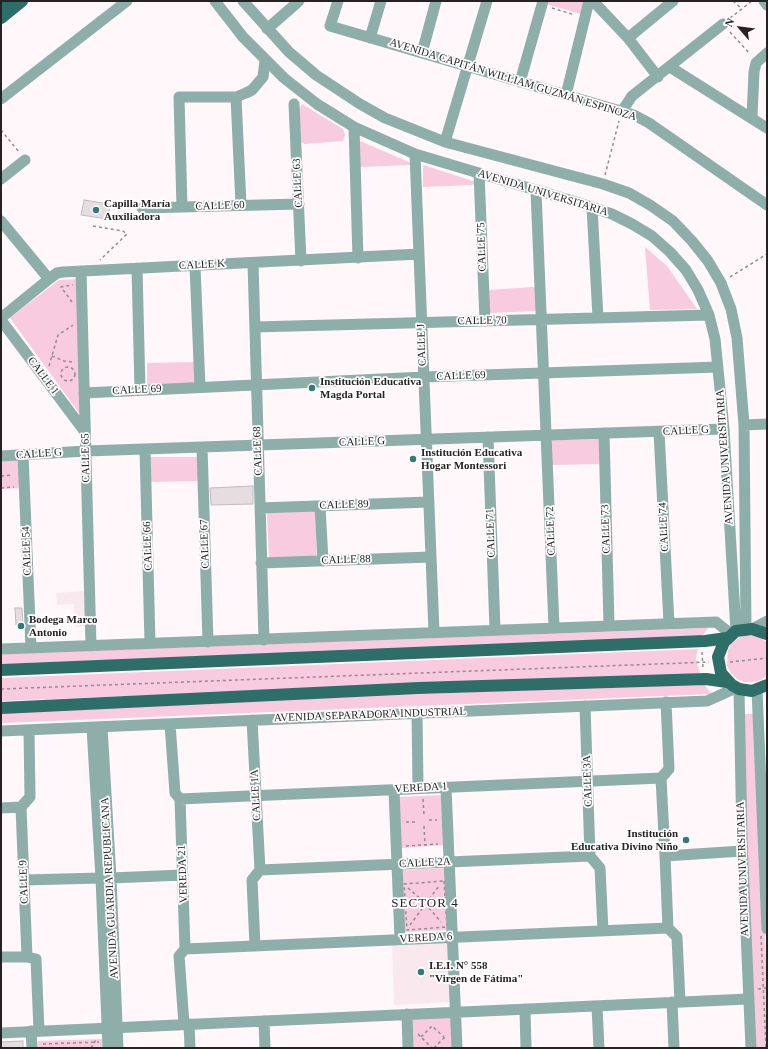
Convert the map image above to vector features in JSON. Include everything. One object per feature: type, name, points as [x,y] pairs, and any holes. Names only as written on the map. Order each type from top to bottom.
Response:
[{"type":"main road","points":[[1,5],[6,1]]},
{"type":"main road","points":[[1,18],[22,1]]},
{"type":"main road","points":[[734,686],[721,673],[718,662],[719,652],[751,631]]},
{"type":"main road","points":[[1,670],[705,641],[751,631]]},
{"type":"main road","points":[[1,708],[427,688],[706,680],[734,686],[763,688]]},
{"type":"street","name":"AVENIDA UNIVERSITARIA","points":[[215,1],[243,37],[265,61],[303,94],[354,127],[415,154],[592,207],[632,224],[652,236],[670,252],[686,270],[698,290],[709,315],[715,339],[724,429],[751,631]]},
{"type":"street","name":"AVENIDA UNIVERSITARIA","points":[[243,1],[289,52],[316,74],[360,104],[416,131],[445,142],[603,184],[628,193],[673,221],[692,241],[708,261],[721,283],[731,309],[737,338],[744,425],[751,631]]},
{"type":"street","points":[[267,29],[299,1]]},
{"type":"street","name":"AVENIDA CAPITÁN WILLIAM GUZMÁN ESPINOZA","points":[[338,1],[330,26],[622,111],[650,123],[767,205]]},
{"type":"street","points":[[370,38],[381,1]]},
{"type":"street","points":[[422,53],[436,1]]},
{"type":"street","points":[[445,142],[487,1]]},
{"type":"street","points":[[566,95],[585,17],[593,1],[628,38],[658,77]]},
{"type":"street","points":[[628,38],[673,1]]},
{"type":"street","points":[[764,1],[767,5]]},
{"type":"street","points":[[1,99],[120,3]]},
{"type":"street","points":[[520,82],[543,3]]},
{"type":"street","points":[[622,111],[632,96],[658,77],[723,24]]},
{"type":"street","points":[[752,117],[754,72],[763,55]]},
{"type":"street","points":[[182,207],[179,97],[236,97],[252,90],[258,84],[265,70],[265,61]]},
{"type":"street","points":[[670,67],[752,117],[767,128]]},
{"type":"street","points":[[236,97],[241,205]]},
{"type":"street","name":"CALLE 63","points":[[294,104],[301,261]]},
{"type":"street","points":[[354,127],[358,258]]},
{"type":"street","name":"CALLE J","points":[[415,154],[434,632]]},
{"type":"street","points":[[1,179],[25,160]]},
{"type":"street","name":"CALLE 75","points":[[479,173],[484,321]]},
{"type":"street","name":"CALLE 72","points":[[536,191],[554,627]]},
{"type":"street","name":"CALLE 60","points":[[142,208],[299,204]]},
{"type":"street","points":[[592,207],[598,318]]},
{"type":"street","points":[[1,221],[49,279]]},
{"type":"street","name":"CALLE K","points":[[1,320],[57,273],[419,254]]},
{"type":"street","name":"CALLE 68","points":[[253,263],[264,640]]},
{"type":"street","points":[[195,266],[200,387]]},
{"type":"street","points":[[136,268],[140,390]]},
{"type":"street","name":"CALLE 65","points":[[81,271],[91,646]]},
{"type":"street","name":"CALLE 70","points":[[255,327],[709,315]]},
{"type":"street","name":"CALLE 1","points":[[1,320],[85,432]]},
{"type":"street","name":"CALLE 69","points":[[84,393],[424,377],[718,367]]},
{"type":"street","points":[[744,425],[767,424]]},
{"type":"street","name":"CALLE G","points":[[1,456],[86,450],[724,429]]},
{"type":"street","name":"CALLE 74","points":[[659,432],[669,623]]},
{"type":"street","name":"CALLE 73","points":[[604,433],[609,625]]},
{"type":"street","name":"CALLE 71","points":[[488,437],[495,629]]},
{"type":"street","name":"CALLE 67","points":[[202,447],[208,642]]},
{"type":"street","name":"CALLE 66","points":[[145,448],[150,643]]},
{"type":"street","name":"CALLE 54","points":[[23,455],[30,648]]},
{"type":"street","name":"CALLE 89","points":[[260,508],[429,502]]},
{"type":"street","points":[[320,506],[323,561]]},
{"type":"street","name":"CALLE 88","points":[[261,563],[431,557]]},
{"type":"street","points":[[1,649],[264,640],[495,629],[669,623],[716,622],[751,631]]},
{"type":"street","name":"AVENIDA UNIVERSITARIA","points":[[734,686],[751,1048]]},
{"type":"street","name":"AVENIDA SEPARADORA INDUSTRIAL","points":[[1,731],[707,701],[734,686]]},
{"type":"street","name":"AVENIDA UNIVERSITARIA","points":[[763,688],[767,929]]},
{"type":"street","points":[[666,702],[669,769],[661,778],[668,928],[677,937],[674,1048]]},
{"type":"street","name":"CALLE 3A","points":[[585,706],[590,856]]},
{"type":"street","points":[[417,713],[419,795]]},
{"type":"street","name":"CALLE 1A","points":[[252,720],[260,870]]},
{"type":"street","name":"VEREDA 21","points":[[170,724],[175,793],[180,799],[185,949],[179,956],[190,1048]]},
{"type":"street","name":"AVENIDA GUARDIA REPUBLICANA","points":[[97,728],[106,878],[112,1028],[108,1048]]},
{"type":"street","points":[[1,808],[21,807],[30,797],[29,730]]},
{"type":"street","name":"VEREDA 1","points":[[180,799],[394,790],[419,795],[446,787],[661,778]]},
{"type":"street","points":[[446,787],[450,932],[457,1048]]},
{"type":"street","points":[[394,790],[397,864],[401,884],[404,935]]},
{"type":"street","name":"CALLE 9","points":[[21,807],[27,956]]},
{"type":"street","points":[[664,856],[742,851]]},
{"type":"street","points":[[590,856],[600,868],[602,931]]},
{"type":"street","name":"CALLE 2A","points":[[260,870],[590,856]]},
{"type":"street","points":[[255,946],[252,880],[260,870]]},
{"type":"street","points":[[24,880],[183,875]]},
{"type":"street","name":"VEREDA 6","points":[[185,949],[255,946],[450,932],[602,931],[668,928]]},
{"type":"street","points":[[1,957],[27,956],[36,959],[35,1046]]},
{"type":"street","points":[[1,1033],[748,999]]},
{"type":"street","points":[[597,1006],[599,1048]]},
{"type":"street","points":[[525,1009],[526,1048]]},
{"type":"street","points":[[407,1014],[408,1048]]},
{"type":"street","points":[[264,1021],[265,1048]]},
{"type":"street","name":"AVENIDA GUARDIA REPUBLICANA","points":[[112,1028],[118,1048]]},
{"type":"path","points":[[733,1],[742,9]]},
{"type":"path","points":[[752,1],[723,24],[748,54],[763,55]]},
{"type":"path","points":[[543,3],[585,17]]},
{"type":"path","points":[[603,184],[622,111]]},
{"type":"path","points":[[1,130],[25,160]]},
{"type":"path","points":[[93,226],[123,231],[127,234],[97,263],[97,270]]},
{"type":"path","points":[[721,283],[760,260],[767,254]]},
{"type":"path","points":[[73,303],[61,287],[76,285]]},
{"type":"path","points":[[44,361],[49,368],[58,335],[78,322]]},
{"type":"path","points":[[52,356],[74,362]]},
{"type":"path","points":[[69,367],[70,362]]},
{"type":"path","points":[[62,378],[68,381],[74,378],[75,371],[69,367]]},
{"type":"path","points":[[62,378],[62,370],[69,367]]},
{"type":"path","points":[[58,380],[62,378]]},
{"type":"path","points":[[1,476],[23,475]]},
{"type":"path","points":[[1,488],[24,487]]},
{"type":"path","points":[[1,689],[718,662],[767,658]]},
{"type":"path","points":[[419,795],[429,798]]},
{"type":"path","points":[[419,795],[424,815]]},
{"type":"path","points":[[429,820],[443,819]]},
{"type":"path","points":[[402,822],[418,822]]},
{"type":"path","points":[[424,826],[425,845]]},
{"type":"path","points":[[403,846],[444,844]]},
{"type":"path","points":[[444,881],[450,932]]},
{"type":"path","points":[[401,884],[444,881]]},
{"type":"path","points":[[429,899],[444,881]]},
{"type":"path","points":[[401,884],[404,935]]},
{"type":"path","points":[[401,884],[422,900]]},
{"type":"path","points":[[429,908],[450,932]]},
{"type":"path","points":[[404,935],[422,909]]},
{"type":"path","points":[[404,935],[450,932]]},
{"type":"path","points":[[421,1037],[432,1026],[444,1037]]},
{"type":"path","points":[[415,1037],[415,1032],[433,1048],[450,1032]]},
{"type":"path","points":[[35,1046],[99,1042],[99,1048]]},
{"type":"shaded area","points":[[547,1],[586,1],[584,15],[546,4]]},
{"type":"shaded area","points":[[302,104],[343,129],[345,135],[343,141],[305,144],[301,142],[299,109]]},
{"type":"shaded area","points":[[360,141],[411,163],[411,165],[360,167]]},
{"type":"shaded area","points":[[423,165],[476,182],[472,185],[423,187]]},
{"type":"shaded area","points":[[645,247],[667,266],[697,309],[650,310]]},
{"type":"shaded area","points":[[78,279],[82,417],[10,318],[59,280]]},
{"type":"shaded area","points":[[537,288],[537,311],[489,313],[488,290]]},
{"type":"shaded area","points":[[195,362],[196,384],[147,386],[147,363]]},
{"type":"shaded area","points":[[601,439],[602,464],[552,465],[552,440]]},
{"type":"shaded area","points":[[149,457],[198,457],[198,481],[149,482]]},
{"type":"shaded area","points":[[20,460],[21,488],[1,489],[1,461]]},
{"type":"shaded area","points":[[315,511],[317,557],[269,559],[267,513]]},
{"type":"shaded area","points":[[84,591],[86,626],[75,627],[74,604],[57,605],[56,593]]},
{"type":"shaded area","points":[[708,628],[702,637],[1,664],[1,654]]},
{"type":"shaded area","points":[[744,635],[758,636],[767,642],[767,675],[761,680],[744,682],[737,679],[727,666],[728,650],[731,643]]},
{"type":"shaded area","points":[[698,649],[696,658],[700,674],[1,701],[1,678]]},
{"type":"shaded area","points":[[703,683],[712,694],[1,723],[1,711]]},
{"type":"shaded area","points":[[740,714],[755,714],[767,984],[767,1048],[754,1048]]},
{"type":"shaded area","points":[[443,795],[446,845],[401,848],[399,797]]},
{"type":"shaded area","points":[[446,868],[449,930],[404,932],[401,870]]},
{"type":"shaded area","name":"I.E.I. N° 558 \"Virgen de Fátima\"","points":[[449,939],[451,1002],[394,1005],[392,942]]},
{"type":"shaded area","points":[[451,1016],[452,1048],[413,1048],[412,1018]]},
{"type":"shaded area","points":[[102,1039],[103,1048],[38,1048],[38,1041]]},
{"type":"building","name":"Capilla María Auxiliadora","points":[[84,200],[110,204],[108,219],[81,215]]},
{"type":"building","points":[[253,486],[253,504],[211,505],[210,488]]},
{"type":"building","points":[[15,608],[22,608],[23,625],[16,625]]},
{"type":"building","points":[[23,1041],[23,1048],[1,1048],[1,1042]]},
{"type":"place","name":"Capilla María Auxiliadora","points":[[96,210]]},
{"type":"place","name":"Institución Educativa Magda Portal","points":[[312,388]]},
{"type":"place","name":"Institución Educativa Hogar Montessori","points":[[413,459]]},
{"type":"place","name":"Bodega Marco Antonio","points":[[21,626]]},
{"type":"place","name":"Institución Educativa Divino Niño","points":[[686,840]]},
{"type":"place","name":"I.E.I. N° 558 \"Virgen de Fátima\"","points":[[421,972]]},
{"type":"district","name":"SECTOR 4","points":[[425,904]]}]
